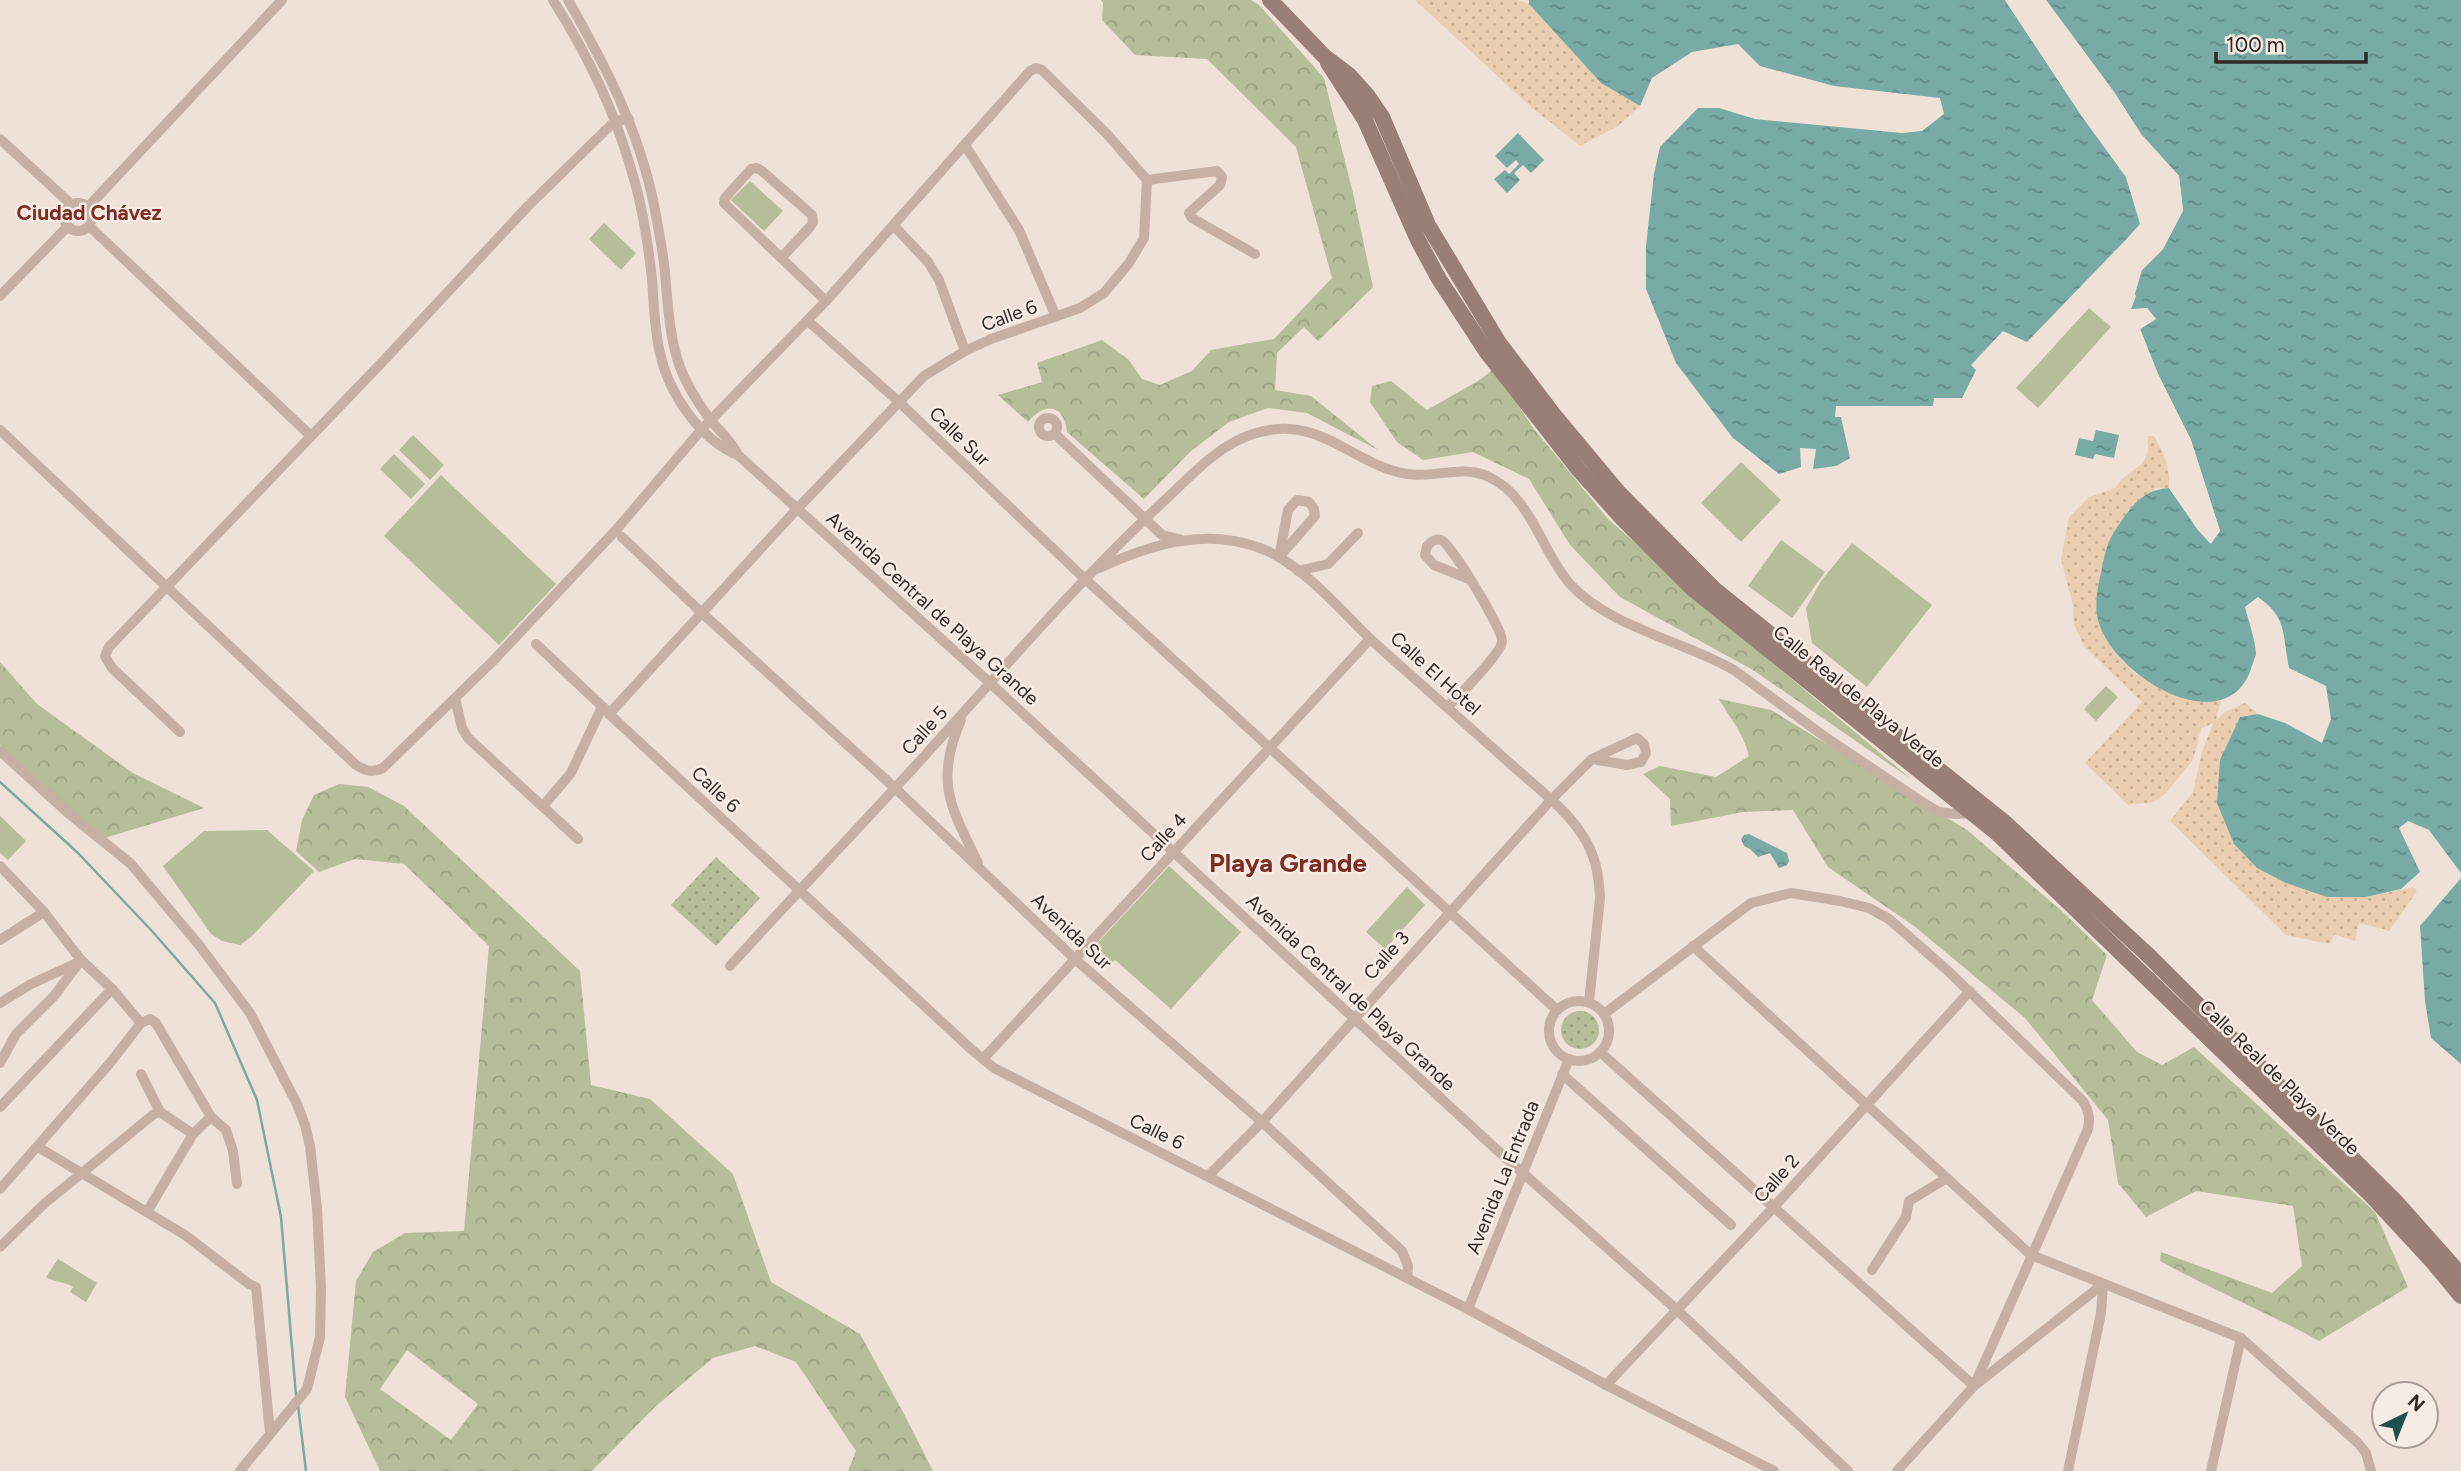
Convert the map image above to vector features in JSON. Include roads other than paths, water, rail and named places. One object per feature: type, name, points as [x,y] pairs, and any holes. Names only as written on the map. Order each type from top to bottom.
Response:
[{"type":"street","points":[[88,207],[282,0]]},
{"type":"street","points":[[553,0],[576,38],[615,121],[631,168],[651,277],[660,355],[677,394],[702,429],[718,437]]},
{"type":"street","name":"Avenida Central de Playa Grande","points":[[568,0],[605,65],[629,119],[647,173],[653,202],[665,270],[673,343],[681,370],[718,437],[733,445],[738,455],[990,682],[1353,1018],[1676,1308],[1848,1471]]},
{"type":"street","name":"Calle Real de Playa Verde","points":[[1270,0],[1324,56],[1336,79],[1365,120],[1418,240],[1439,279],[1548,420],[1626,511],[1710,594],[2001,828],[2344,1159],[2397,1203],[2461,1275]]},
{"type":"street","points":[[0,430],[356,765],[374,772],[383,768],[455,698],[617,529],[702,429],[808,321],[1030,71],[1042,69],[1107,134],[1147,180],[1217,170],[1222,177],[1220,185],[1189,213],[1192,218],[1255,254]]},
{"type":"street","points":[[180,732],[112,668],[105,656],[108,647],[528,206],[615,121],[629,119]]},
{"type":"street","points":[[0,139],[72,205]]},
{"type":"street","points":[[965,145],[1019,230],[1056,317]]},
{"type":"street","points":[[782,257],[810,227],[813,222],[812,215],[762,171],[751,169],[725,198],[724,204],[826,301]]},
{"type":"street","name":"Calle 6","points":[[1147,180],[1144,238],[1129,263],[1096,299],[1080,308],[965,351],[924,376],[702,613],[606,710],[994,1068],[1408,1278],[1606,1385],[1774,1471]]},
{"type":"street","points":[[82,204],[88,207],[92,216],[89,226],[78,231],[68,226],[65,212],[72,205],[82,204]]},
{"type":"street","points":[[0,296],[68,226]]},
{"type":"street","points":[[89,226],[311,436]]},
{"type":"street","points":[[894,226],[928,262],[939,280],[965,351]]},
{"type":"street","name":"Calle Sur","points":[[808,321],[1089,575],[1269,748],[1557,1010]]},
{"type":"street","name":"Calle 5","points":[[730,966],[1145,517],[1225,448],[1250,435],[1277,428],[1300,429],[1321,436],[1394,471],[1424,475],[1475,472],[1488,476],[1500,483],[1520,503],[1554,562],[1580,594],[1627,622],[1706,655],[1734,670],[1828,739],[1939,812],[1981,811]]},
{"type":"street","points":[[1055,434],[1162,535],[1183,540]]},
{"type":"street","points":[[1297,500],[1306,500],[1313,506],[1315,516],[1279,557],[1289,506],[1297,500]]},
{"type":"street","points":[[1298,571],[1328,564],[1358,533]]},
{"type":"street","name":"Avenida Sur","points":[[622,537],[1075,958],[1262,1122],[1402,1251],[1408,1266],[1408,1278]]},
{"type":"street","name":"Calle El Hotel","points":[[1089,575],[1143,550],[1183,540],[1209,538],[1240,543],[1279,557],[1298,571],[1551,800],[1580,831],[1590,846],[1597,867],[1600,898],[1589,1002]]},
{"type":"street","points":[[1448,707],[1497,652],[1502,641],[1500,631],[1469,579]]},
{"type":"street","name":"Calle 4","points":[[983,1059],[1370,639]]},
{"type":"street","points":[[536,644],[606,710],[571,773],[543,806]]},
{"type":"street","points":[[455,698],[461,728],[468,738],[578,839]]},
{"type":"street","points":[[965,711],[951,742],[948,797],[981,870]]},
{"type":"street","points":[[0,751],[67,812],[131,864],[171,911],[250,1013],[297,1104],[310,1146],[321,1266],[320,1337],[306,1389],[240,1471]]},
{"type":"street","name":"Calle 3","points":[[1208,1176],[1262,1122],[1450,910],[1592,759]]},
{"type":"street","points":[[2,870],[44,912],[81,960],[112,989],[141,1023]]},
{"type":"street","points":[[1604,1014],[1751,903],[1791,893],[1840,901],[1869,908],[1883,915],[1970,991],[2083,1101],[2090,1119],[2088,1129],[1974,1386]]},
{"type":"street","points":[[0,940],[44,912]]},
{"type":"street","points":[[1693,946],[2031,1255],[2241,1338],[2358,1443],[2367,1453],[2371,1471]]},
{"type":"street","points":[[0,1003],[31,984],[81,960]]},
{"type":"street","points":[[0,1063],[16,1034],[54,996],[81,960]]},
{"type":"street","points":[[0,1106],[112,989]]},
{"type":"street","name":"Calle 2","points":[[1606,1385],[1773,1208],[1970,991]]},
{"type":"street","points":[[1572,1002],[1589,1002],[1604,1014],[1608,1023],[1606,1044],[1591,1058],[1569,1059],[1554,1046],[1550,1037],[1552,1018],[1557,1010],[1572,1002]]},
{"type":"street","points":[[0,1189],[110,1063],[141,1023],[150,1019],[156,1023],[211,1117],[226,1130],[233,1152],[237,1184]]},
{"type":"street","points":[[1600,1052],[1974,1386]]},
{"type":"street","name":"Avenida La Entrada","points":[[1468,1309],[1569,1059]]},
{"type":"street","points":[[141,1074],[160,1112],[193,1134]]},
{"type":"street","points":[[1562,1074],[1731,1225]]},
{"type":"street","points":[[0,1247],[44,1204],[154,1114],[160,1112]]},
{"type":"street","points":[[146,1212],[193,1134],[211,1117]]},
{"type":"street","points":[[38,1147],[184,1235],[256,1287],[270,1433]]},
{"type":"street","name":"Calle Real de Playa Verde","points":[[2344,1159],[2461,1297]]},
{"type":"street","points":[[1872,1270],[1906,1217],[1909,1200],[1947,1178]]},
{"type":"street","points":[[1897,1471],[1974,1386],[2103,1283]]},
{"type":"street","points":[[2068,1471],[2101,1313],[2103,1283]]},
{"type":"street","points":[[2211,1471],[2241,1338]]},
{"type":"water","points":[[1529,0],[2005,0],[2081,115],[2126,177],[2141,224],[2027,342],[2003,331],[1971,365],[1976,370],[1962,398],[1934,398],[1933,406],[1836,406],[1835,417],[1841,417],[1850,458],[1836,466],[1813,469],[1816,449],[1800,448],[1801,467],[1779,474],[1733,438],[1676,363],[1646,289],[1646,246],[1654,174],[1660,147],[1698,108],[1719,108],[1755,119],[1902,133],[1922,131],[1944,114],[1940,98],[1834,86],[1760,66],[1738,44],[1692,52],[1652,78],[1640,106],[1601,83],[1529,4]]},
{"type":"water","points":[[2046,0],[2461,0],[2461,873],[2429,830],[2408,821],[2399,828],[2420,872],[2401,889],[2366,897],[2327,897],[2286,883],[2257,868],[2234,844],[2217,803],[2220,760],[2240,717],[2258,714],[2285,723],[2322,743],[2331,719],[2326,686],[2289,668],[2279,620],[2275,612],[2258,597],[2245,607],[2256,649],[2251,669],[2237,691],[2217,701],[2193,701],[2168,692],[2143,678],[2121,659],[2105,637],[2096,605],[2104,557],[2114,532],[2136,502],[2151,492],[2169,488],[2210,543],[2220,531],[2191,440],[2158,374],[2140,329],[2156,319],[2147,308],[2130,310],[2142,270],[2163,249],[2183,211],[2179,176],[2141,134],[2114,92]]},
{"type":"water","points":[[1518,133],[1544,160],[1531,173],[1523,165],[1514,173],[1520,180],[1507,193],[1494,179],[1505,170],[1509,174],[1519,164],[1516,160],[1507,168],[1495,156]]},
{"type":"water","points":[[2096,430],[2119,435],[2114,458],[2095,454],[2093,459],[2075,455],[2079,438],[2093,441]]},
{"type":"water","points":[[1749,834],[1787,853],[1787,865],[1779,868],[1770,853],[1758,857],[1744,846],[1741,839]]},
{"type":"water","points":[[2461,878],[2461,1064],[2431,1038],[2425,1001],[2420,926]]},
{"type":"waterway","points":[[0,782],[78,853],[215,1003],[257,1100],[281,1217],[296,1395]]},
{"type":"waterway","points":[[298,1405],[306,1471]]},
{"type":"district","name":"Ciudad Chávez","points":[[89,213]]},
{"type":"district","name":"Playa Grande","points":[[1288,863]]}]
